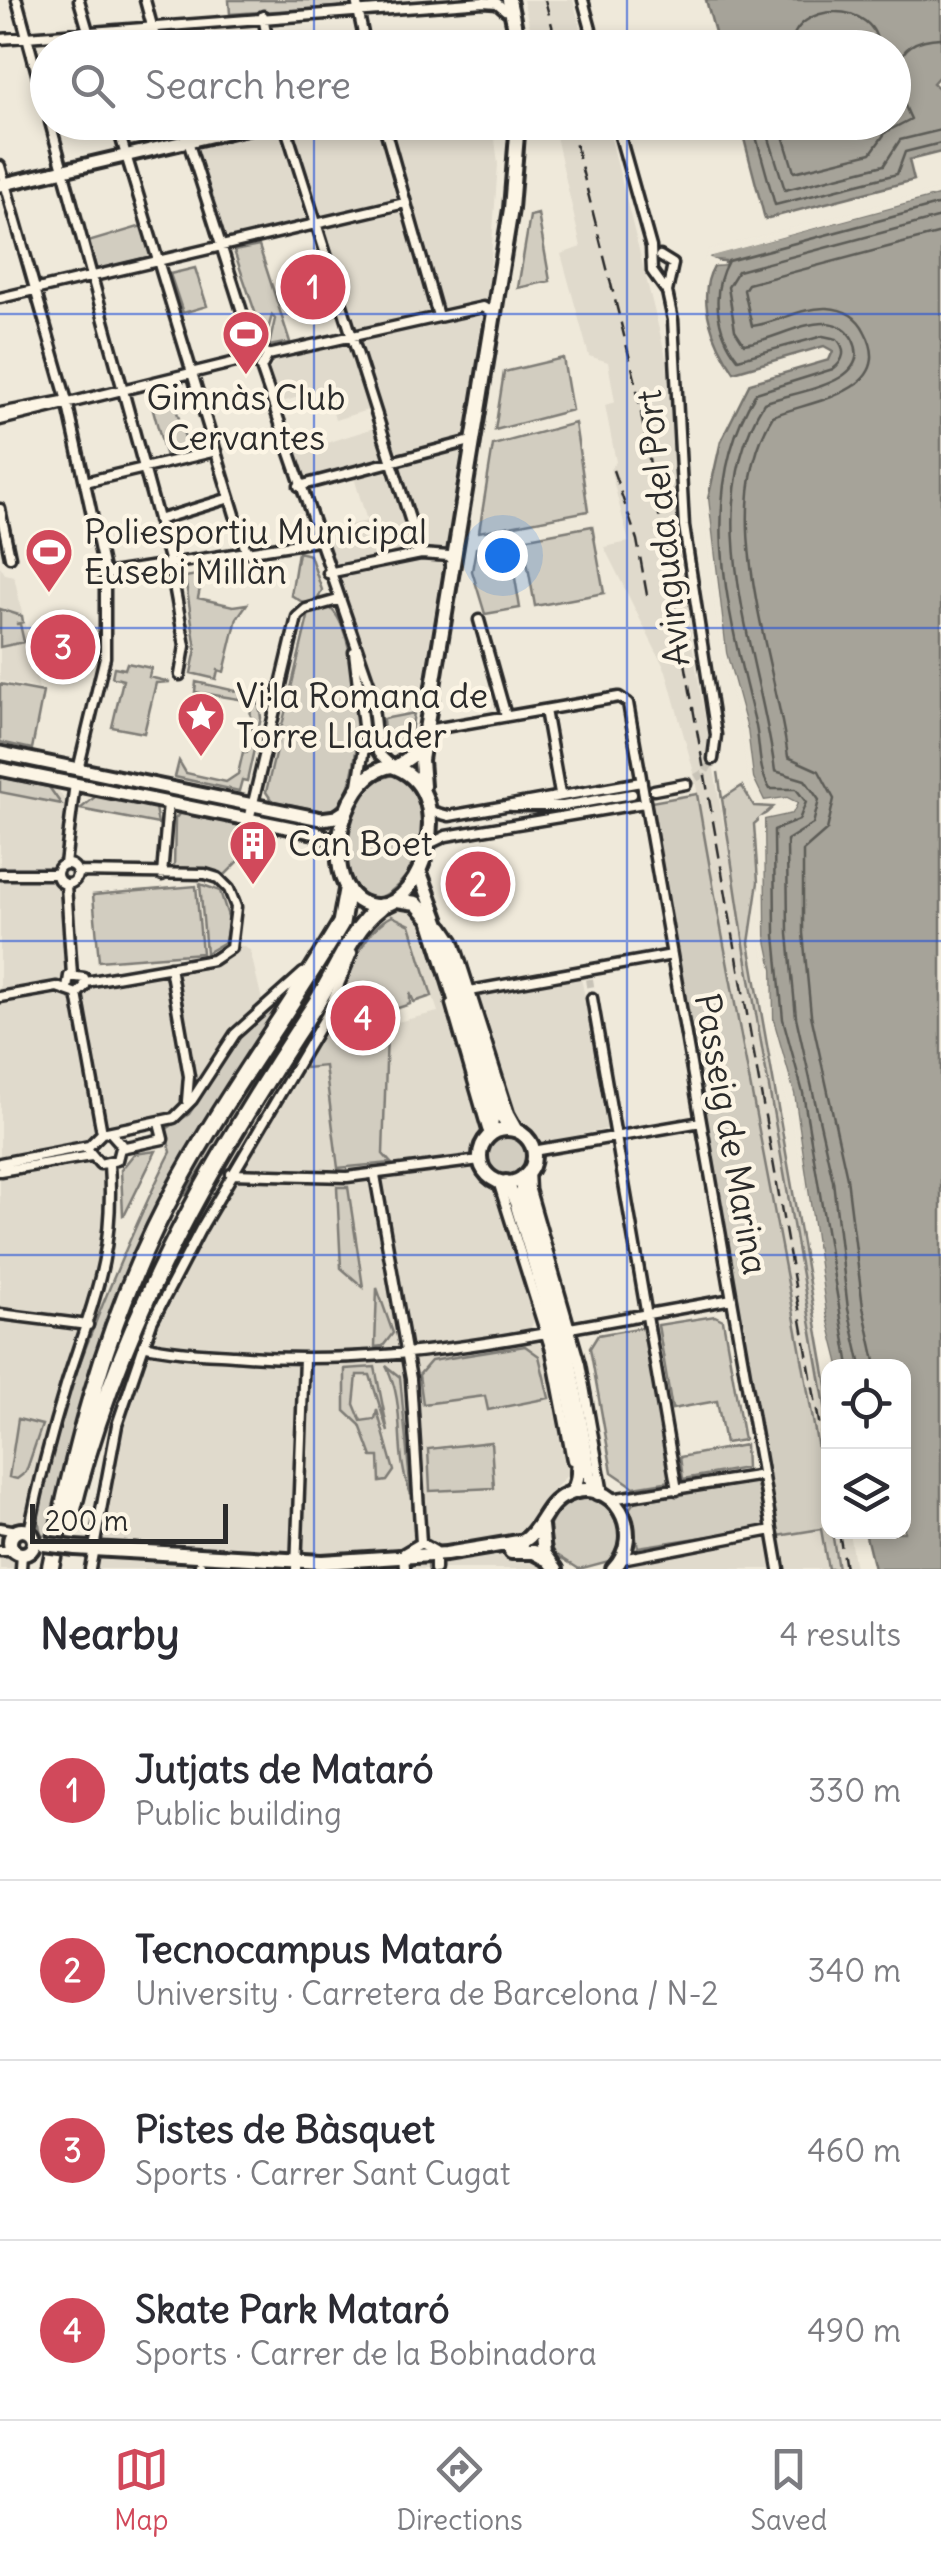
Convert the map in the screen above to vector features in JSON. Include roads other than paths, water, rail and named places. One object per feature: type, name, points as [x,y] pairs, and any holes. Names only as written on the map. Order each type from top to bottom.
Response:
[{"type":"highway","points":[[27,1550],[140,1260],[207,1132],[343,919],[347,890]]},
{"type":"highway","points":[[27,1550],[71,1542],[92,1433],[116,1362],[191,1204],[356,938],[380,906]]},
{"type":"main road","points":[[506,3],[508,30]]},
{"type":"main road","points":[[506,3],[514,30]]},
{"type":"main road","points":[[437,1562],[520,1543],[566,1495],[580,1473],[566,1381],[516,1202],[480,1160],[492,1118],[426,912],[416,902],[398,900],[380,906],[359,901],[347,890],[339,846],[346,810],[358,785],[372,771],[394,766],[414,755],[420,739],[513,140]]},
{"type":"main road","points":[[398,900],[419,870],[426,847],[429,810],[421,760],[511,209],[514,140]]},
{"type":"main road","points":[[394,766],[423,786]]},
{"type":"main road","points":[[419,870],[440,921],[501,1115],[533,1151],[523,1192],[575,1378],[590,1477],[628,1524],[628,1546],[617,1564]]},
{"type":"main road","points":[[488,1137],[516,1130]]},
{"type":"main road","points":[[502,1182],[526,1174]]},
{"type":"main road","points":[[566,1495],[605,1496]]},
{"type":"main road","points":[[543,1519],[540,1539],[551,1564]]},
{"type":"main road","points":[[71,1542],[93,1550],[199,1567],[404,1564]]},
{"type":"main road","points":[[93,1550],[292,1567]]},
{"type":"main road","points":[[337,1569],[437,1562],[526,1550],[551,1564]]},
{"type":"street","points":[[17,0],[30,50]]},
{"type":"street","points":[[79,0],[89,30]]},
{"type":"street","points":[[145,0],[153,30]]},
{"type":"street","points":[[583,0],[591,30]]},
{"type":"street","points":[[98,30],[357,5],[506,3]]},
{"type":"street","points":[[357,5],[362,30]]},
{"type":"street","points":[[263,16],[266,30]]},
{"type":"street","points":[[0,39],[30,36]]},
{"type":"street","points":[[55,140],[170,563],[185,646],[180,675]]},
{"type":"street","points":[[121,140],[246,551]]},
{"type":"street","points":[[3,184],[196,140]]},
{"type":"street","points":[[290,140],[421,554]]},
{"type":"street","points":[[388,140],[438,316]]},
{"type":"street","points":[[621,140],[651,247],[652,264]]},
{"type":"street","points":[[188,142],[253,346],[268,355],[438,316],[488,310]]},
{"type":"street","points":[[0,166],[67,401],[105,574],[105,657],[74,784],[65,864],[56,874]]},
{"type":"street","points":[[0,298],[405,203]]},
{"type":"street","points":[[651,247],[672,261],[670,275],[659,278]]},
{"type":"street","points":[[652,264],[660,256]]},
{"type":"street","name":"Avinguda del Port","points":[[652,264],[667,292],[674,332],[686,542],[716,735],[713,758]]},
{"type":"street","name":"Avinguda del Port","points":[[667,292],[670,275]]},
{"type":"street","points":[[0,416],[244,360],[253,346]]},
{"type":"street","points":[[268,355],[260,368],[371,688],[378,753],[394,766]]},
{"type":"street","points":[[244,360],[250,368],[260,368]]},
{"type":"street","points":[[299,486],[467,442]]},
{"type":"street","points":[[85,482],[216,451]]},
{"type":"street","points":[[158,520],[230,498]]},
{"type":"street","points":[[0,509],[10,557]]},
{"type":"street","points":[[105,574],[317,541]]},
{"type":"street","points":[[328,572],[421,554],[443,552],[449,556]]},
{"type":"street","points":[[249,820],[297,617],[306,608],[338,600]]},
{"type":"street","points":[[479,620],[506,716]]},
{"type":"street","points":[[347,624],[361,690],[365,747],[358,785]]},
{"type":"street","name":"Passeig de Marina","points":[[545,710],[619,697],[626,699],[629,708],[779,1569]]},
{"type":"street","points":[[427,730],[545,710],[560,794]]},
{"type":"street","points":[[0,753],[321,819],[336,817],[346,810]]},
{"type":"street","points":[[0,770],[326,836],[339,846]]},
{"type":"street","points":[[429,810],[449,816],[640,782]]},
{"type":"street","points":[[654,790],[686,784]]},
{"type":"street","points":[[510,825],[564,806],[632,794]]},
{"type":"street","points":[[426,847],[443,836],[644,802]]},
{"type":"street","points":[[162,875],[168,803]]},
{"type":"street","points":[[507,806],[564,806]]},
{"type":"street","points":[[65,864],[77,872],[218,878],[229,889],[236,907],[236,929],[227,953],[170,968],[86,982],[72,992]]},
{"type":"street","points":[[66,884],[74,881],[77,872]]},
{"type":"street","points":[[0,874],[56,874],[66,884],[72,974],[66,982],[72,992],[107,1133],[122,1148]]},
{"type":"street","points":[[440,921],[454,941],[516,1130]]},
{"type":"street","points":[[90,1569],[117,1426],[143,1345],[173,1278],[326,1016],[356,938]]},
{"type":"street","points":[[0,1167],[90,1151],[107,1133],[160,1123],[185,1107],[242,1026],[322,954]]},
{"type":"street","points":[[470,990],[588,974],[672,955]]},
{"type":"street","points":[[170,968],[189,1076],[185,1107]]},
{"type":"street","points":[[72,974],[80,975],[86,982]]},
{"type":"street","points":[[0,997],[57,987],[72,992]]},
{"type":"street","points":[[592,998],[678,1490]]},
{"type":"street","points":[[189,1076],[198,1084],[210,1070]]},
{"type":"street","points":[[533,1151],[701,1122]]},
{"type":"street","points":[[0,1528],[27,1550],[60,1407],[88,1325],[111,1234],[109,1164],[122,1148],[163,1139],[160,1123]]},
{"type":"street","points":[[90,1151],[100,1164],[109,1164]]},
{"type":"street","points":[[231,1174],[294,1178],[375,1175],[480,1160]]},
{"type":"street","points":[[526,1174],[570,1328],[605,1496],[678,1490],[763,1475]]},
{"type":"street","points":[[375,1175],[418,1445],[421,1542],[437,1562]]},
{"type":"street","points":[[502,1182],[546,1332],[572,1464],[566,1495]]},
{"type":"street","points":[[570,1328],[732,1299]]},
{"type":"street","points":[[0,1314],[88,1325]]},
{"type":"street","points":[[143,1345],[304,1359],[406,1354],[546,1332]]},
{"type":"street","points":[[292,1567],[304,1359]]},
{"type":"street","points":[[617,1564],[772,1530]]},
{"type":"street","points":[[404,1564],[411,1545],[421,1542]]},
{"type":"water","points":[[706,0],[941,0],[941,74],[933,83],[941,90],[941,152],[909,160],[914,180],[765,219],[744,140],[911,140],[911,30],[714,30]]},
{"type":"water","points":[[941,194],[941,1569],[874,1569],[867,1539],[911,1539],[911,1359],[837,1359],[826,1314],[794,1094],[773,1020],[772,970],[765,936],[764,819],[792,813],[797,803],[787,798],[764,801],[753,778],[747,730],[726,653],[708,499],[721,441],[750,383],[829,360],[833,351],[824,346],[734,372],[709,320],[709,279],[714,266],[725,265],[725,261],[709,260],[711,255]]},
{"type":"tunnel","points":[[686,784],[704,773],[713,759]]},
{"type":"tunnel","points":[[589,979],[592,998]]},
{"type":"railway","points":[[545,0],[553,30]]},
{"type":"railway","points":[[575,140],[635,379],[824,1449]]},
{"type":"railway","points":[[613,470],[637,540],[647,595]]},
{"type":"railway","points":[[840,1539],[845,1569]]},
{"type":"place","name":"Jutjats de Mataró","points":[[313,287]]},
{"type":"place","name":"Gimnàs Club Cervantes","points":[[246,376]]},
{"type":"place","name":"Poliesportiu Municipal Eusebi Millàn","points":[[49,594]]},
{"type":"place","name":"Pistes de Bàsquet","points":[[63,647]]},
{"type":"place","name":"Vi·la Romana de Torre Llauder","points":[[201,758]]},
{"type":"place","name":"Tecnocampus Mataró","points":[[478,884]]},
{"type":"place","name":"Can Boet","points":[[253,886]]},
{"type":"place","name":"Skate Park Mataró","points":[[363,1018]]}]
